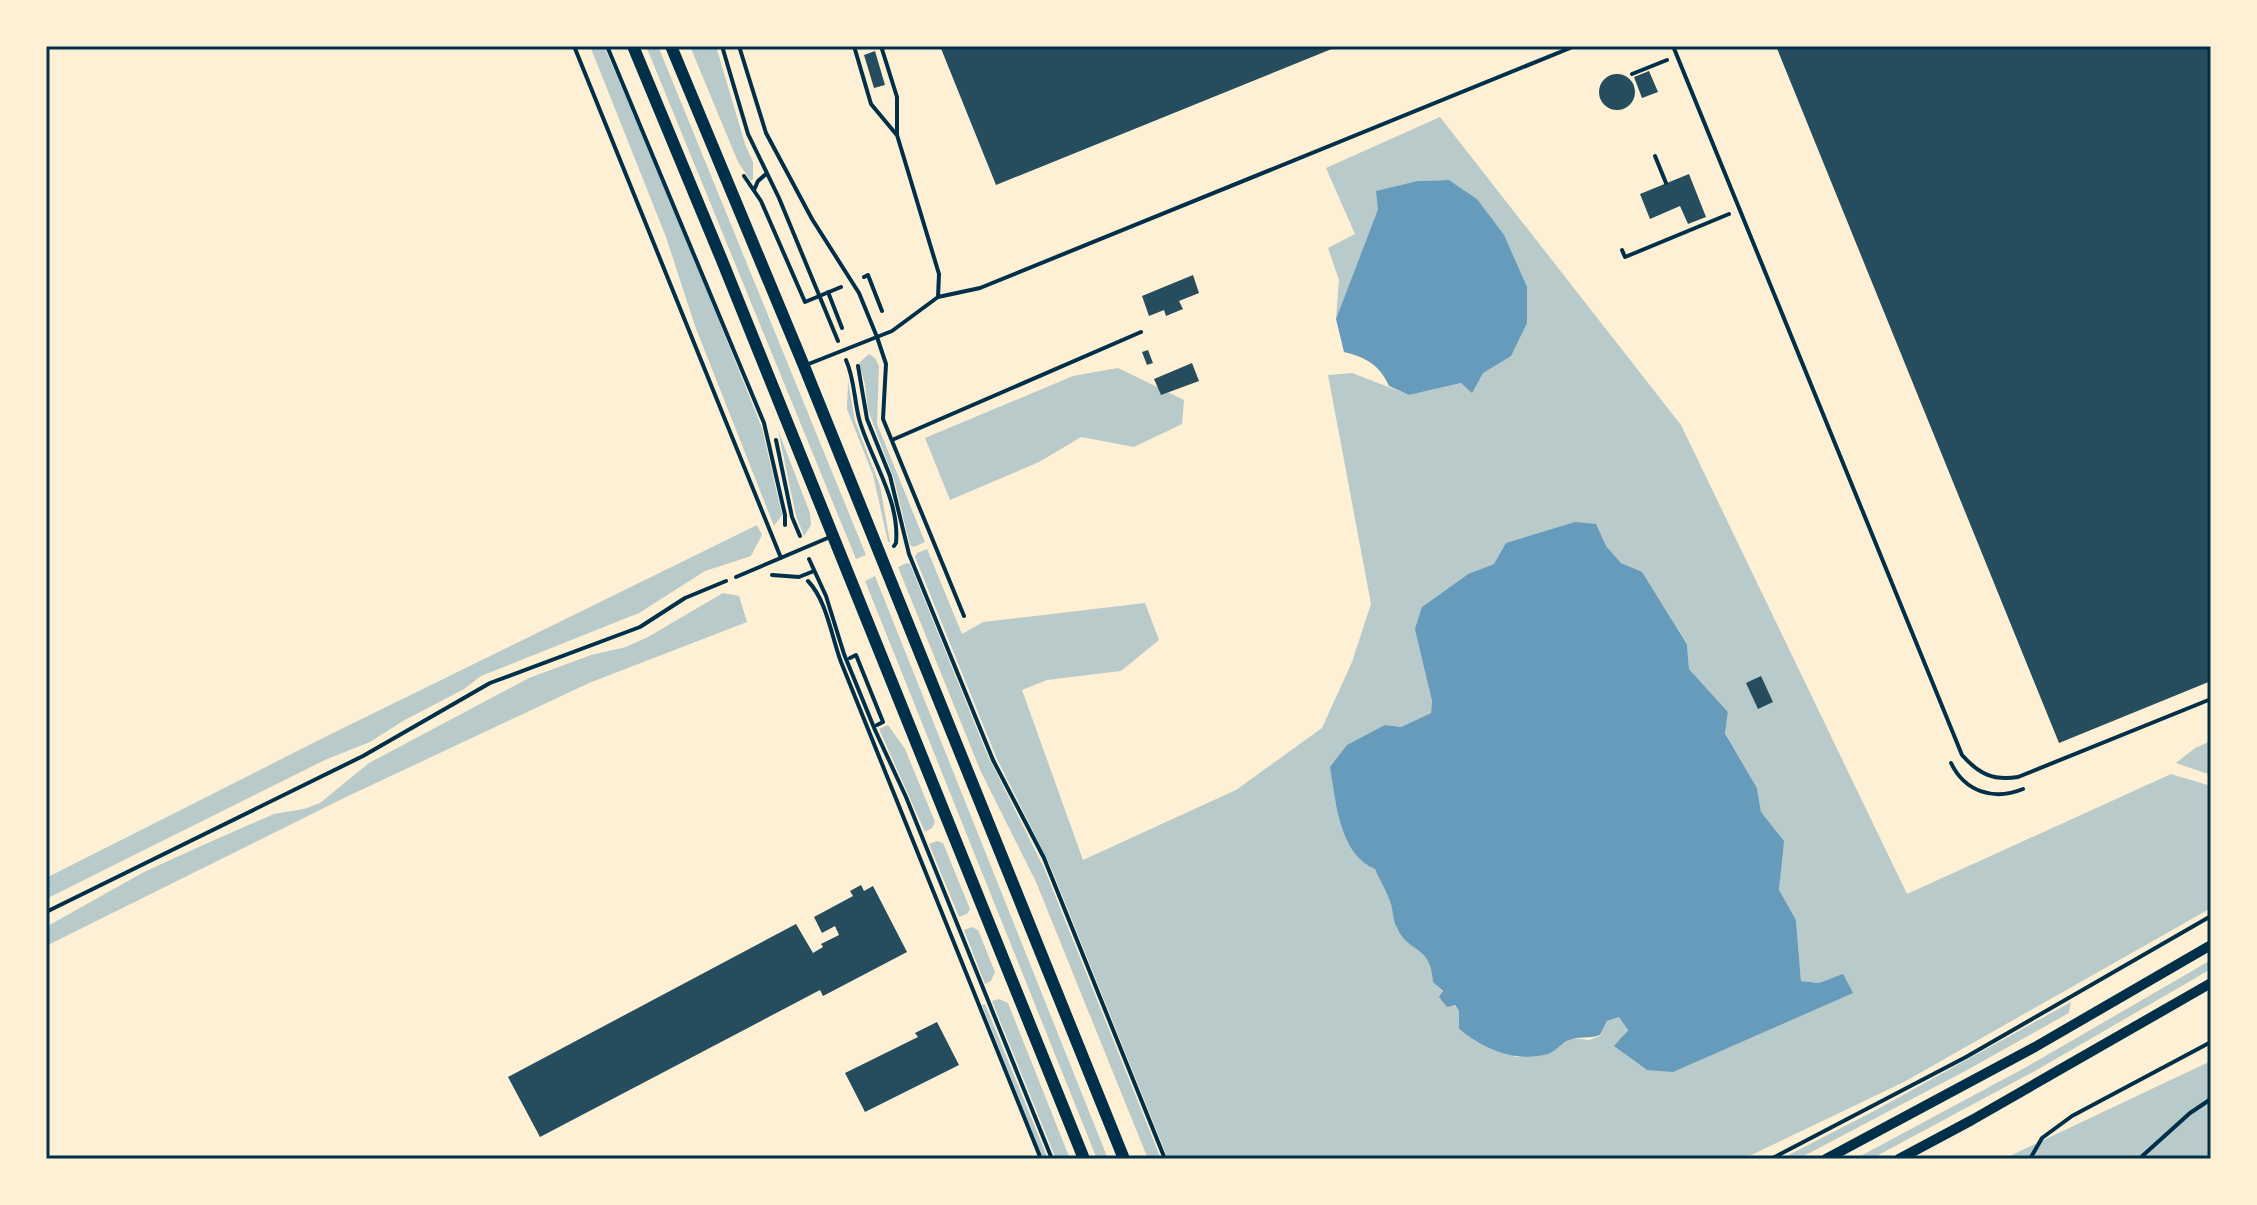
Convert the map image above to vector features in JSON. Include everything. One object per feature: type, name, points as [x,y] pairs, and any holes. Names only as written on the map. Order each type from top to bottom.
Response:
[{"type":"main road","points":[[633,46],[1084,1159]]},
{"type":"main road","points":[[671,46],[804,366],[1124,1159]]},
{"type":"street","points":[[1826,1159],[2035,1047],[2211,945]]},
{"type":"street","points":[[1899,1159],[2211,983]]},
{"type":"lane","points":[[574,46],[781,558]]},
{"type":"lane","points":[[739,46],[766,133],[812,219],[859,293],[877,337],[886,364],[883,419],[964,616]]},
{"type":"lane","points":[[854,46],[871,104],[897,135]]},
{"type":"lane","points":[[881,46],[897,97],[897,135],[939,274],[938,297]]},
{"type":"lane","points":[[804,366],[892,331],[938,297],[980,288],[1575,46]]},
{"type":"lane","points":[[1673,46],[1962,755],[1988,777],[2018,777],[2211,699]]},
{"type":"lane","points":[[892,440],[1141,332]]},
{"type":"lane","points":[[736,577],[833,536]]},
{"type":"lane","points":[[2030,1159],[2042,1138],[2072,1116],[2211,1042]]},
{"type":"lane","points":[[2139,1159],[2190,1113],[2211,1099]]},
{"type":"path","points":[[607,46],[764,423],[785,525]]},
{"type":"path","points":[[614,46],[653,139]]},
{"type":"path","points":[[722,46],[737,103],[850,369],[860,422],[883,480],[897,531],[896,543],[889,550]]},
{"type":"path","points":[[1632,74],[1677,56]]},
{"type":"path","points":[[1655,156],[1666,183]]},
{"type":"path","points":[[741,172],[754,190],[805,302],[819,296]]},
{"type":"path","points":[[754,190],[766,174]]},
{"type":"path","points":[[1622,250],[1625,257],[1739,210]]},
{"type":"path","points":[[828,292],[842,328]]},
{"type":"path","points":[[858,366],[867,419],[890,476],[909,554],[993,760],[1044,858],[1165,1159]]},
{"type":"path","points":[[773,430],[792,517],[814,571],[842,662],[1041,1159]]},
{"type":"path","points":[[901,557],[909,554]]},
{"type":"path","points":[[768,575],[799,577],[814,571]]},
{"type":"path","points":[[46,912],[363,756],[490,683],[640,627],[685,598],[736,577]]},
{"type":"path","points":[[808,581],[820,590],[1052,1159]]},
{"type":"path","points":[[820,590],[832,586]]},
{"type":"path","points":[[850,658],[856,655],[883,722],[877,725]]},
{"type":"path","points":[[1771,1159],[1966,1057],[2211,916]]},
{"type":"shaded area","points":[[590,46],[604,46],[762,428],[782,515],[774,526],[695,326],[666,237]]},
{"type":"shaded area","points":[[646,46],[658,46],[866,555],[856,559]]},
{"type":"shaded area","points":[[690,46],[716,46],[753,162],[751,181],[738,162]]},
{"type":"shaded area","points":[[1440,117],[1681,425],[1907,894],[2171,774],[2211,786],[2211,908],[1904,1082],[1743,1159],[1168,1159],[1050,865],[997,759],[915,557],[927,549],[962,634],[983,622],[1145,603],[1159,640],[1121,671],[1047,680],[1022,690],[1083,860],[1236,790],[1322,728],[1352,662],[1371,604],[1328,375],[1352,373],[1409,395],[1461,383],[1511,356],[1477,199],[1449,180],[1418,181],[1378,209],[1336,319],[1339,280],[1328,248],[1355,234],[1326,168]],"holes":[[[1606,546],[1621,563],[1642,573],[1687,643],[1689,669],[1728,712],[1725,732],[1757,788],[1761,812],[1783,841],[1779,891],[1796,920],[1801,981],[1819,983],[1843,975],[1647,1070],[1615,1046],[1628,1029],[1619,1017],[1607,1021],[1600,1036],[1589,1040],[1572,1038],[1550,1053],[1516,1057],[1459,1030],[1459,1011],[1434,982],[1432,967],[1423,951],[1410,944],[1397,929],[1391,903],[1375,869],[1385,725],[1401,727],[1431,713],[1422,607],[1468,574],[1494,564]]]},
{"type":"shaded area","points":[[869,354],[879,366],[877,424],[925,542],[914,547],[910,545],[894,479],[868,410],[859,363]]},
{"type":"shaded area","points":[[1118,368],[1184,400],[1182,424],[1134,447],[1081,437],[1039,462],[950,500],[925,438],[1073,376]]},
{"type":"shaded area","points":[[848,381],[855,421],[880,486],[890,542],[873,475],[847,409]]},
{"type":"shaded area","points":[[778,430],[810,513],[811,525],[804,536],[796,516]]},
{"type":"shaded area","points":[[757,525],[762,535],[751,556],[705,571],[639,613],[481,676],[464,689],[370,742],[327,759],[46,899],[46,878]]},
{"type":"shaded area","points":[[907,563],[987,754],[1044,868],[1161,1159],[1148,1159],[1036,882],[981,772],[898,567]]},
{"type":"shaded area","points":[[875,576],[1108,1159],[1097,1159],[865,581]]},
{"type":"shaded area","points":[[723,593],[739,596],[747,622],[589,683],[344,798],[46,946],[46,927],[144,872],[274,814],[320,803],[369,763],[529,678],[591,655],[626,647]]},
{"type":"shaded area","points":[[888,725],[905,749],[935,822],[925,832],[879,729]]},
{"type":"shaded area","points":[[2211,741],[2211,775],[2176,763],[2195,748]]},
{"type":"shaded area","points":[[937,841],[943,843],[970,909],[959,917],[929,844]]},
{"type":"shaded area","points":[[972,927],[978,930],[995,972],[991,981],[985,984],[964,930]]},
{"type":"shaded area","points":[[2211,960],[2211,969],[2035,1071],[1871,1159],[1855,1159],[2030,1065]]},
{"type":"shaded area","points":[[999,999],[1008,1003],[1070,1159],[1056,1159],[992,1001]]},
{"type":"shaded area","points":[[2071,1002],[2069,1013],[1969,1069],[1798,1159],[1781,1159],[1874,1111]]},
{"type":"shaded area","points":[[985,1004],[1048,1159],[1043,1159],[982,1005]]},
{"type":"shaded area","points":[[2211,1061],[2211,1159],[2003,1159],[2014,1154]]},
{"type":"water","points":[[1449,180],[1477,199],[1504,235],[1527,287],[1527,323],[1511,356],[1483,373],[1472,393],[1461,383],[1409,395],[1389,386],[1371,363],[1344,352],[1336,319],[1378,209],[1376,191],[1418,181]]},
{"type":"water","points":[[1575,522],[1596,524],[1606,546],[1621,563],[1642,572],[1687,644],[1689,669],[1728,712],[1725,733],[1757,788],[1761,812],[1784,841],[1779,890],[1796,920],[1801,981],[1819,983],[1843,974],[1853,993],[1673,1072],[1647,1070],[1614,1046],[1628,1030],[1619,1017],[1607,1021],[1600,1035],[1566,1041],[1548,1054],[1524,1057],[1489,1048],[1459,1029],[1459,1011],[1455,1005],[1447,1007],[1439,997],[1443,991],[1433,982],[1428,961],[1397,928],[1392,907],[1375,869],[1363,862],[1347,839],[1334,796],[1330,767],[1347,745],[1385,725],[1401,727],[1431,713],[1432,701],[1415,629],[1422,607],[1468,574],[1494,564],[1506,543]]},
{"type":"building","points":[[940,46],[1339,46],[996,185]]},
{"type":"building","points":[[1776,46],[2211,46],[2211,681],[2059,743]]},
{"type":"building","points":[[875,51],[885,85],[874,88],[864,55]]},
{"type":"building","points":[[1649,71],[1658,92],[1642,98],[1634,77]]},
{"type":"building","points":[[1617,74],[1630,79],[1635,92],[1630,105],[1617,110],[1604,105],[1599,92],[1604,79]]},
{"type":"building","points":[[1689,174],[1706,217],[1688,224],[1680,206],[1650,219],[1640,194]]},
{"type":"building","points":[[1193,275],[1199,293],[1179,301],[1183,309],[1166,316],[1164,310],[1149,316],[1142,296]]},
{"type":"building","points":[[1148,350],[1153,363],[1147,365],[1142,352]]},
{"type":"building","points":[[1192,363],[1199,381],[1161,395],[1154,379]]},
{"type":"building","points":[[1761,676],[1773,702],[1758,709],[1746,683]]},
{"type":"building","points":[[861,885],[864,891],[873,886],[907,952],[823,996],[820,990],[540,1137],[508,1077],[796,924],[813,953],[823,947],[821,944],[839,935],[835,926],[822,933],[814,917],[853,896],[850,891]]},
{"type":"building","points":[[937,1022],[959,1065],[865,1112],[845,1073],[918,1037],[915,1033]]}]
